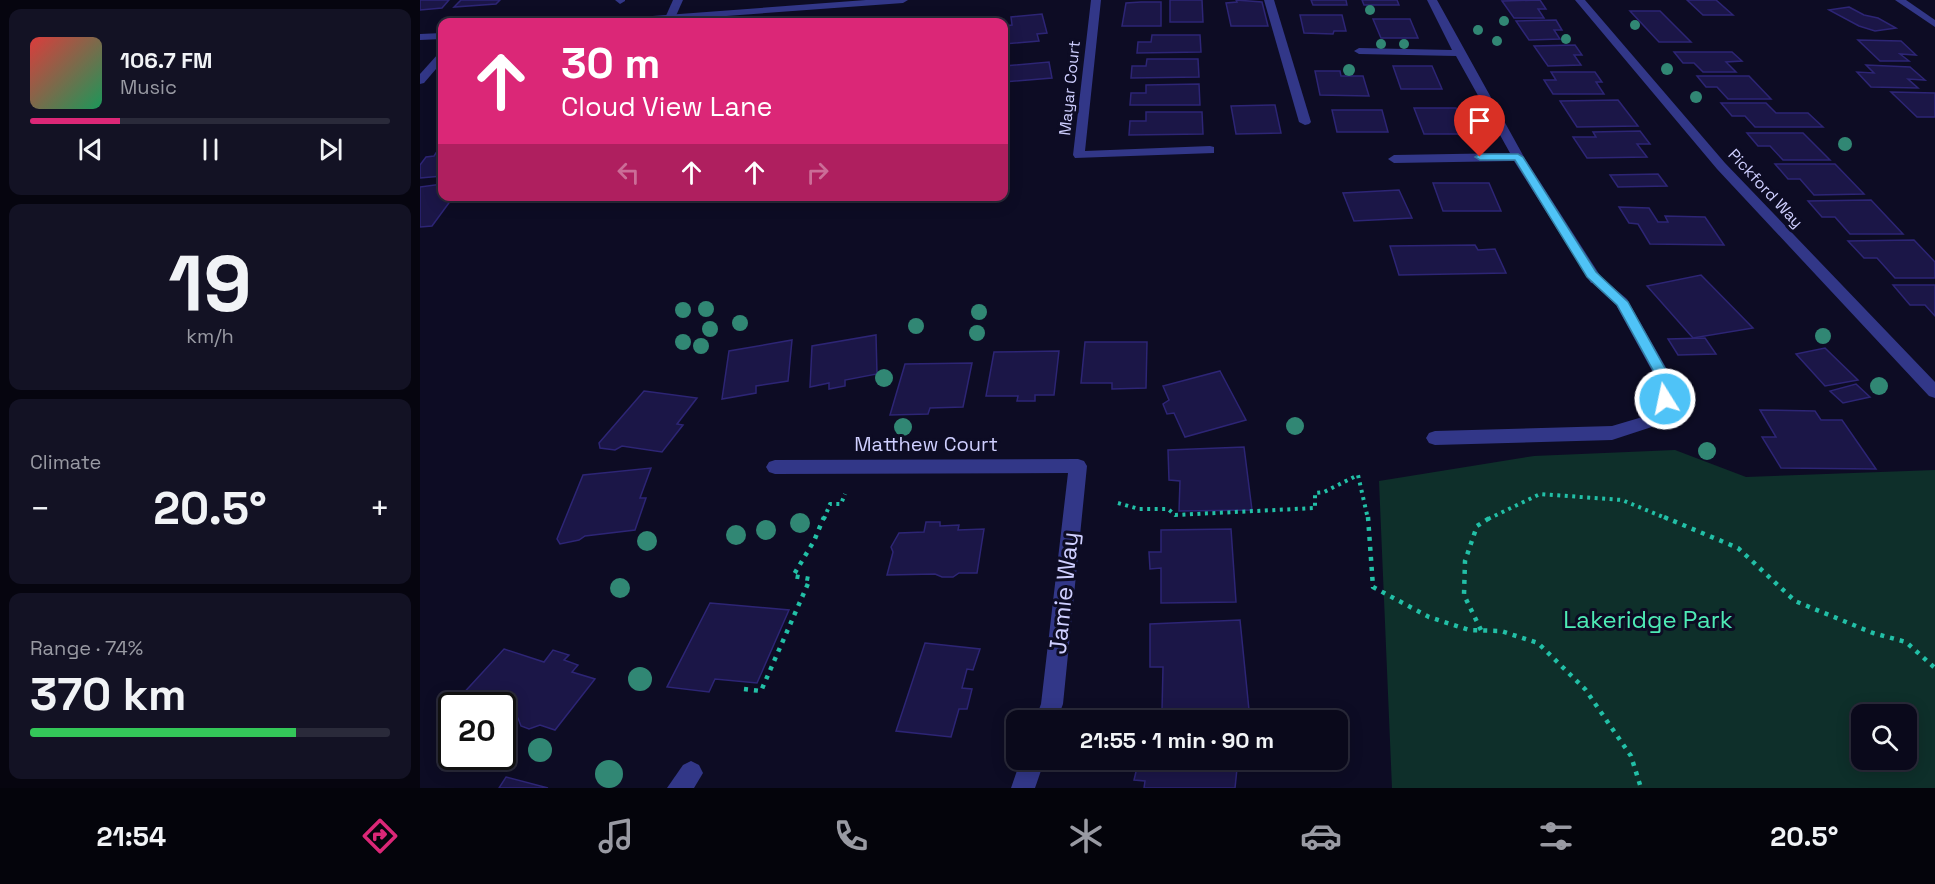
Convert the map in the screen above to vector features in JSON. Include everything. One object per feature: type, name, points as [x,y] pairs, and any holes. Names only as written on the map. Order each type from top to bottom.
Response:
[{"type":"street","points":[[678,0],[670,18],[903,0]]},
{"type":"street","name":"Mayar Court","points":[[1096,0],[1079,155],[1210,150]]},
{"type":"street","points":[[1269,0],[1305,122]]},
{"type":"street","points":[[1432,0],[1518,157],[1596,279],[1622,302],[1665,381],[1664,417],[1612,433],[1435,438]]},
{"type":"street","name":"Pickford Way","points":[[1580,0],[1721,166],[1935,392]]},
{"type":"street","points":[[1900,0],[1935,24]]},
{"type":"street","points":[[420,37],[438,36]]},
{"type":"street","points":[[1359,51],[1459,52]]},
{"type":"street","points":[[420,81],[438,61]]},
{"type":"street","points":[[1394,159],[1518,157]]},
{"type":"street","name":"Matthew Court","points":[[775,467],[1078,466]]},
{"type":"street","name":"Jamie Way","points":[[1050,710],[1078,466]]},
{"type":"street","points":[[1023,788],[1029,770]]},
{"type":"path","points":[[1118,503],[1139,509],[1168,509],[1175,515],[1316,508],[1315,493],[1323,492],[1358,475],[1368,513],[1373,587],[1429,617],[1469,630],[1501,631],[1538,643],[1585,689],[1631,756],[1641,788]]},
{"type":"path","points":[[744,689],[761,691],[810,579],[793,576],[814,541],[830,504],[841,504],[845,494]]},
{"type":"path","points":[[1481,630],[1464,595],[1465,561],[1477,526],[1503,510],[1540,494],[1622,500],[1738,548],[1795,601],[1873,633],[1906,642],[1935,668]]},
{"type":"green space","name":"Lakeridge Park","points":[[1675,450],[1746,477],[1935,470],[1935,788],[1392,788],[1379,481],[1534,456]]},
{"type":"building","points":[[420,0],[449,0],[442,8],[420,10]]},
{"type":"building","points":[[461,0],[500,0],[496,4],[454,7]]},
{"type":"building","points":[[1170,0],[1202,0],[1203,22],[1170,22]]},
{"type":"building","points":[[1236,0],[1262,2],[1268,26],[1231,26],[1226,3],[1237,2]]},
{"type":"building","points":[[1311,0],[1346,0],[1347,5],[1313,5]]},
{"type":"building","points":[[1362,0],[1397,0],[1399,5],[1364,5]]},
{"type":"building","points":[[1540,0],[1546,9],[1538,9],[1544,18],[1514,18],[1502,1]]},
{"type":"building","points":[[1687,0],[1716,0],[1733,15],[1703,15]]},
{"type":"building","points":[[1161,2],[1161,26],[1122,26],[1126,3]]},
{"type":"building","points":[[1849,7],[1896,28],[1875,31],[1859,26],[1829,10]]},
{"type":"building","points":[[1630,11],[1660,11],[1691,42],[1659,42]]},
{"type":"building","points":[[1042,14],[1047,33],[1037,34],[1039,41],[1008,44],[1008,26],[1012,25],[1011,17]]},
{"type":"building","points":[[1300,15],[1342,15],[1346,31],[1334,31],[1333,34],[1304,33]]},
{"type":"building","points":[[1373,19],[1410,19],[1418,38],[1381,38]]},
{"type":"building","points":[[1556,20],[1562,30],[1554,30],[1560,39],[1529,40],[1516,21]]},
{"type":"building","points":[[1152,35],[1200,35],[1201,52],[1137,53],[1138,42],[1151,42]]},
{"type":"building","points":[[1858,40],[1901,41],[1916,55],[1900,54],[1909,61],[1880,61]]},
{"type":"building","points":[[1575,45],[1582,55],[1574,55],[1581,65],[1548,66],[1534,46]]},
{"type":"building","points":[[1674,52],[1732,52],[1742,61],[1726,62],[1736,72],[1703,72],[1694,63],[1683,63]]},
{"type":"building","points":[[1147,59],[1198,59],[1199,77],[1131,78],[1132,66],[1146,66]]},
{"type":"building","points":[[1049,62],[1052,78],[1008,82],[1008,66]]},
{"type":"building","points":[[1866,65],[1910,67],[1925,80],[1908,79],[1918,88],[1871,87],[1857,72],[1874,73]]},
{"type":"building","points":[[1393,66],[1432,66],[1442,89],[1401,89]]},
{"type":"building","points":[[1315,71],[1340,71],[1341,76],[1363,76],[1369,96],[1320,95]]},
{"type":"building","points":[[1551,72],[1595,72],[1602,82],[1596,82],[1604,94],[1553,94],[1544,80],[1556,80]]},
{"type":"building","points":[[1697,76],[1749,76],[1771,99],[1728,99],[1717,87],[1706,87]]},
{"type":"building","points":[[1199,84],[1200,105],[1130,105],[1131,93],[1146,93],[1146,85]]},
{"type":"building","points":[[1891,92],[1935,93],[1935,117],[1917,117]]},
{"type":"building","points":[[1618,100],[1638,126],[1577,127],[1560,101]]},
{"type":"building","points":[[1721,103],[1766,103],[1776,113],[1808,113],[1823,127],[1755,127],[1745,116],[1732,116]]},
{"type":"building","points":[[1275,105],[1281,133],[1236,134],[1231,106]]},
{"type":"building","points":[[1414,108],[1456,108],[1467,134],[1424,134]]},
{"type":"building","points":[[1332,110],[1382,110],[1388,132],[1337,132]]},
{"type":"building","points":[[1146,112],[1202,112],[1203,134],[1129,135],[1130,121],[1146,121]]},
{"type":"building","points":[[1640,131],[1650,144],[1637,144],[1647,157],[1587,158],[1573,137],[1596,137],[1593,132]]},
{"type":"building","points":[[1747,133],[1803,133],[1830,160],[1783,160],[1770,146],[1758,146]]},
{"type":"building","points":[[438,150],[438,176],[420,178],[420,165],[426,157],[434,156]]},
{"type":"building","points":[[1775,164],[1835,164],[1864,194],[1814,195],[1800,179],[1788,179]]},
{"type":"building","points":[[1658,174],[1667,186],[1618,187],[1610,175]]},
{"type":"building","points":[[1433,183],[1489,183],[1501,211],[1443,211]]},
{"type":"building","points":[[438,185],[438,201],[450,201],[432,226],[420,227],[420,187]]},
{"type":"building","points":[[1399,190],[1412,218],[1354,221],[1343,193]]},
{"type":"building","points":[[1871,200],[1903,234],[1850,234],[1835,217],[1822,217],[1808,201]]},
{"type":"building","points":[[1619,207],[1649,208],[1658,222],[1668,222],[1665,216],[1705,217],[1724,245],[1650,244],[1638,224],[1629,223]]},
{"type":"building","points":[[1914,240],[1935,262],[1935,278],[1895,278],[1877,258],[1864,258],[1848,241]]},
{"type":"building","points":[[1475,245],[1478,250],[1495,249],[1506,273],[1399,275],[1390,246]]},
{"type":"building","points":[[1701,275],[1753,328],[1693,338],[1647,286]]},
{"type":"building","points":[[1893,285],[1935,285],[1935,316],[1925,305],[1910,305]]},
{"type":"building","points":[[876,335],[877,374],[845,380],[845,386],[829,389],[829,383],[810,387],[812,346]]},
{"type":"building","points":[[1705,338],[1716,354],[1678,355],[1668,339]]},
{"type":"building","points":[[792,340],[788,381],[756,386],[756,393],[722,399],[729,351]]},
{"type":"building","points":[[1085,342],[1147,342],[1146,388],[1112,389],[1112,383],[1081,383]]},
{"type":"building","points":[[1825,348],[1858,380],[1825,386],[1796,354]]},
{"type":"building","points":[[1059,351],[1054,395],[1035,395],[1035,401],[1017,401],[1018,396],[986,396],[994,352]]},
{"type":"building","points":[[972,363],[963,407],[930,408],[928,414],[890,415],[905,364]]},
{"type":"building","points":[[1220,371],[1246,420],[1185,437],[1174,413],[1167,414],[1163,404],[1169,400],[1163,386]]},
{"type":"building","points":[[1856,384],[1870,397],[1843,403],[1830,391]]},
{"type":"building","points":[[644,391],[697,398],[677,424],[683,425],[662,452],[622,446],[615,450],[600,448],[599,443]]},
{"type":"building","points":[[1760,410],[1815,411],[1821,420],[1842,420],[1876,469],[1781,468],[1762,437],[1776,437]]},
{"type":"building","points":[[1244,447],[1252,510],[1179,511],[1180,481],[1169,480],[1168,450]]},
{"type":"building","points":[[651,468],[640,498],[646,498],[635,530],[585,536],[579,540],[560,544],[557,539],[583,475]]},
{"type":"building","points":[[926,522],[940,522],[940,526],[959,525],[958,530],[984,529],[977,573],[959,573],[953,577],[942,577],[935,574],[887,575],[893,552],[891,547],[899,533],[924,532]]},
{"type":"building","points":[[1231,529],[1236,602],[1161,603],[1161,568],[1150,569],[1149,552],[1161,552],[1161,530]]},
{"type":"building","points":[[710,603],[789,610],[757,683],[715,679],[709,692],[667,687]]},
{"type":"building","points":[[1240,620],[1249,710],[1162,710],[1163,667],[1150,667],[1150,624]]},
{"type":"building","points":[[925,643],[980,649],[973,670],[967,669],[962,688],[972,689],[967,709],[959,709],[951,737],[896,731]]},
{"type":"building","points":[[504,649],[544,662],[553,650],[569,655],[564,660],[578,665],[572,672],[595,679],[555,730],[540,725],[529,729],[521,726],[516,717],[516,692],[465,692]]},
{"type":"building","points":[[1136,770],[1237,770],[1235,788],[1144,788],[1145,781],[1134,780]]},
{"type":"building","points":[[506,777],[548,788],[499,788]]},
{"type":"route","points":[[1480,157],[1518,157],[1591,274],[1622,302],[1665,381],[1665,399]]}]
